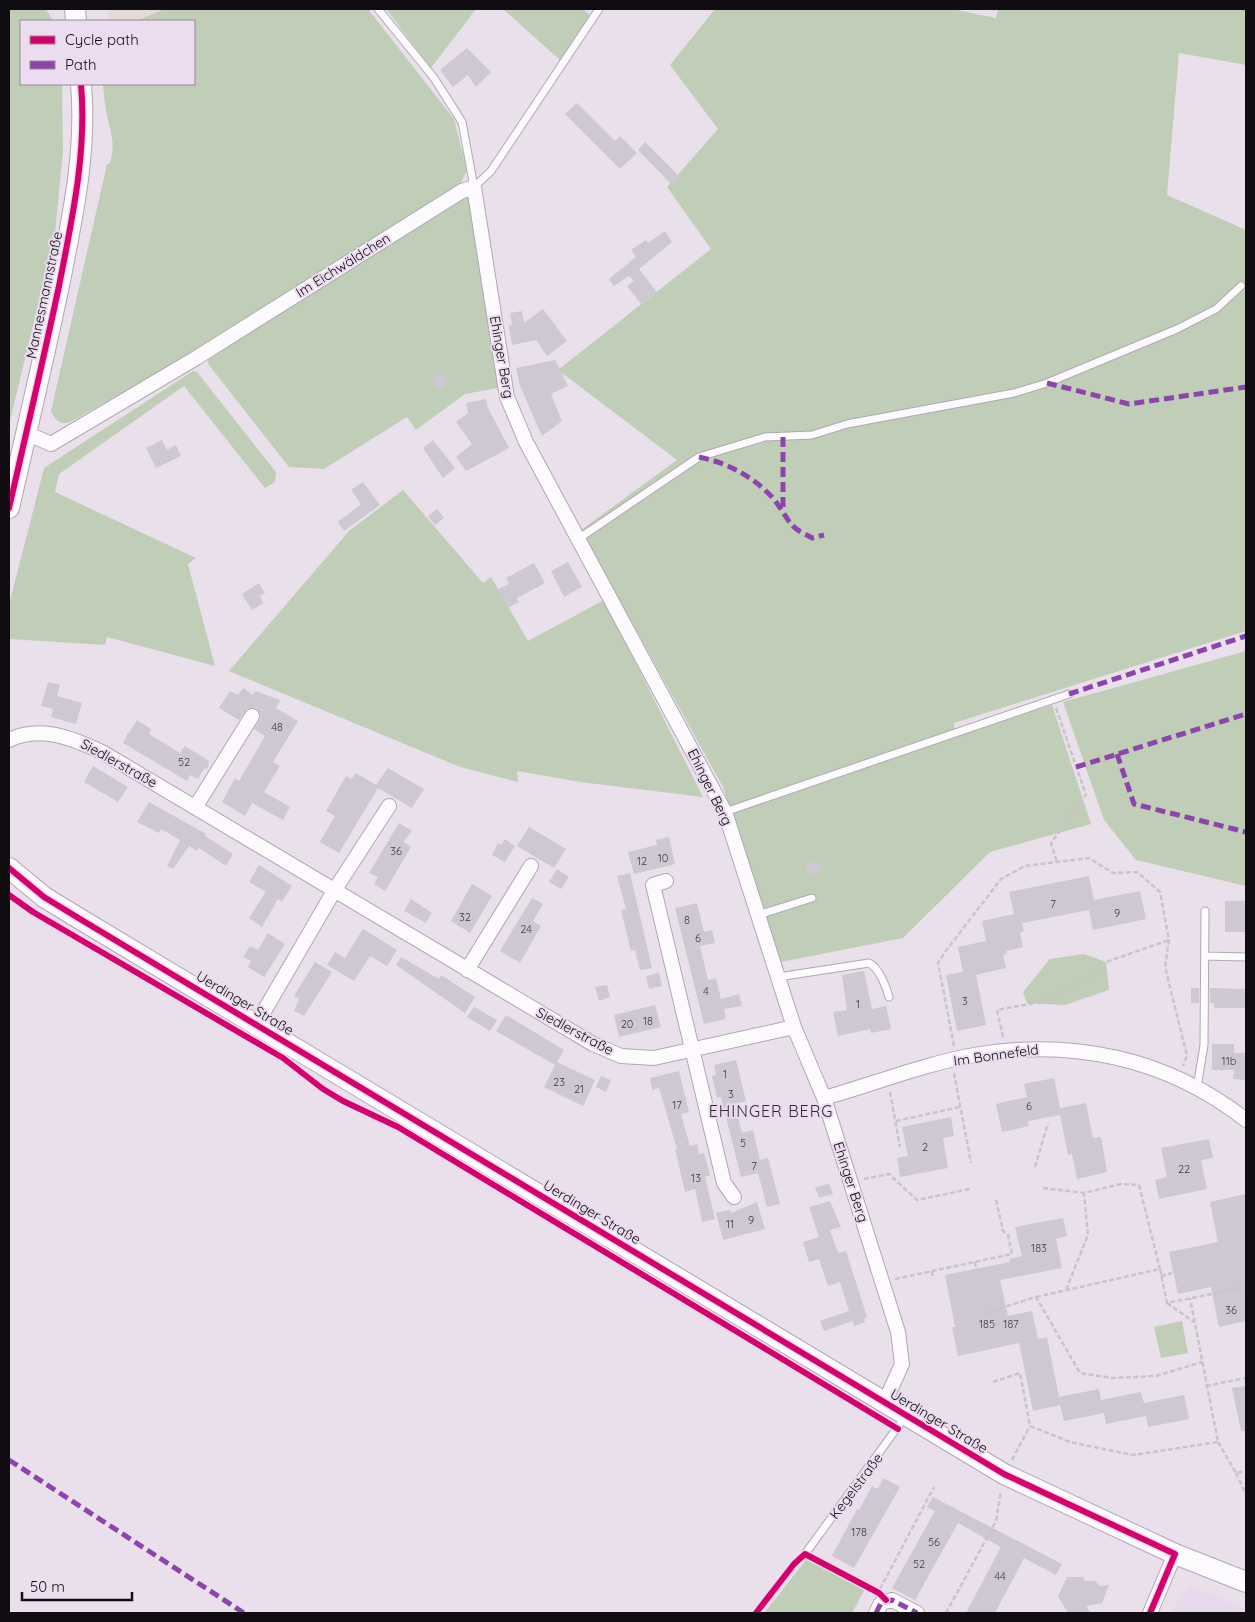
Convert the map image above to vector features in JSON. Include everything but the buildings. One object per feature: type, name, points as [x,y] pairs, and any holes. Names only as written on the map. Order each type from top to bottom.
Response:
[{"type":"main road","name":"Mannesmannstraße","points":[[9,508],[78,192],[83,104],[81,85]]},
{"type":"main road","name":"Uerdinger Straße","points":[[9,868],[44,897],[884,1404],[1004,1474],[1175,1554],[1246,1582]]},
{"type":"street","name":"Im Eichwäldchen","points":[[26,433],[52,444],[196,358],[462,191],[474,187]]},
{"type":"street","name":"Ehinger Berg","points":[[474,187],[508,397],[526,442],[725,812],[794,1027],[824,1098],[898,1332],[902,1364],[884,1404]]},
{"type":"street","points":[[196,806],[252,716]]},
{"type":"street","name":"Siedlerstraße","points":[[9,740],[22,734],[37,732],[73,739],[102,752],[196,806],[334,891],[593,1044],[621,1056],[654,1058],[794,1027]]},
{"type":"street","points":[[256,1025],[334,891],[389,806]]},
{"type":"street","points":[[467,970],[531,866]]},
{"type":"street","points":[[666,881],[653,885],[724,1183],[734,1196]]},
{"type":"street","name":"Im Bonnefeld","points":[[824,1098],[954,1060],[1006,1051],[1044,1048],[1096,1053],[1151,1066],[1178,1077],[1230,1108],[1246,1120]]},
{"type":"street","points":[[1150,1613],[1175,1554]]},
{"type":"street","points":[[876,1613],[882,1596],[916,1613]]},
{"type":"lane","points":[[378,9],[434,78],[462,122],[474,187]]},
{"type":"lane","name":"Im Eichwäldchen","points":[[474,187],[496,164],[599,9]]},
{"type":"lane","points":[[578,539],[699,457],[766,437],[812,435],[847,424],[1014,393],[1048,383],[1177,329],[1216,309],[1240,286]]},
{"type":"lane","points":[[725,812],[1069,694]]},
{"type":"lane","points":[[758,915],[812,898]]},
{"type":"lane","points":[[1197,1088],[1204,1045],[1205,911]]},
{"type":"lane","points":[[1205,956],[1246,957]]},
{"type":"lane","points":[[778,977],[869,963],[874,965],[886,987],[889,997]]},
{"type":"lane","name":"Kegelstraße","points":[[805,1554],[906,1417]]},
{"type":"path","points":[[1053,699],[1086,795],[1051,844],[1057,862]]},
{"type":"path","points":[[971,1162],[960,1107],[938,963],[1001,879],[1025,866],[1089,858],[1113,873],[1137,872],[1160,892],[1169,940],[1165,966],[1187,1056],[1178,1077]]},
{"type":"path","points":[[1006,1051],[997,1010],[1045,1001],[1078,984],[1106,962],[1169,940]]},
{"type":"path","points":[[888,1080],[900,1147]]},
{"type":"path","points":[[896,1121],[960,1107]]},
{"type":"path","points":[[1035,1167],[1048,1122]]},
{"type":"path","points":[[851,1182],[889,1174],[917,1200],[970,1190]]},
{"type":"path","points":[[1042,1188],[1084,1193],[1121,1184],[1139,1185],[1167,1303],[1194,1322]]},
{"type":"path","points":[[1066,1290],[1088,1235],[1084,1193]]},
{"type":"path","points":[[882,1281],[1012,1254],[1008,1235],[1003,1231],[996,1200]]},
{"type":"path","points":[[976,1262],[976,1270]]},
{"type":"path","points":[[985,1313],[1036,1297],[1160,1268]]},
{"type":"path","points":[[932,1271],[933,1279]]},
{"type":"path","points":[[1161,1276],[1172,1273]]},
{"type":"path","points":[[1167,1303],[1246,1287]]},
{"type":"path","points":[[1036,1297],[1080,1373],[1113,1378],[1156,1376],[1202,1362]]},
{"type":"path","points":[[1190,1298],[1218,1442],[1246,1495]]},
{"type":"path","points":[[946,1613],[996,1521],[1004,1474],[1030,1426],[1020,1373],[993,1382]]},
{"type":"path","points":[[1206,1386],[1246,1378]]},
{"type":"path","points":[[1030,1426],[1070,1442],[1133,1455],[1218,1442]]},
{"type":"path","points":[[1236,1473],[1246,1471]]},
{"type":"path","points":[[870,1588],[882,1596],[934,1487]]},
{"type":"shaded area","points":[[108,9],[164,9],[139,20],[109,20]]},
{"type":"shaded area","points":[[1191,1587],[1246,1608],[1246,1613],[1172,1613],[1181,1593]]},
{"type":"green space","points":[[9,9],[46,9],[52,20],[20,20],[20,85],[62,85],[63,150],[55,234],[9,425]]},
{"type":"green space","points":[[164,9],[368,9],[454,119],[467,170],[460,185],[183,358],[72,421],[62,423],[57,420],[51,411],[107,164],[110,163],[112,151],[103,85],[195,85],[195,20],[139,20]]},
{"type":"green space","points":[[386,9],[476,9],[431,68]]},
{"type":"green space","points":[[503,9],[583,9],[590,15],[560,60]]},
{"type":"green space","points":[[715,9],[952,9],[996,18],[998,9],[1246,9],[1246,65],[1179,53],[1167,195],[1246,230],[1246,631],[954,723],[955,736],[1052,705],[1091,824],[990,852],[903,938],[781,962],[723,787],[581,530],[677,460],[558,370],[711,249],[667,187],[718,129],[670,65]]},
{"type":"green space","points":[[464,196],[472,199],[498,388],[465,394],[416,430],[407,417],[324,469],[289,467],[208,364],[208,360]]},
{"type":"green space","points":[[193,371],[197,372],[276,472],[275,482],[265,488],[184,386],[59,474],[55,492],[196,558],[188,564],[215,666],[107,637],[105,645],[9,639],[9,605],[44,468]]},
{"type":"green space","points":[[403,490],[483,583],[491,577],[528,641],[604,600],[703,797],[580,782],[517,771],[518,782],[460,767],[229,671],[349,531]]},
{"type":"green space","points":[[1246,651],[1246,886],[1136,860],[1104,820],[1063,702]]},
{"type":"green space","points":[[1084,954],[1106,962],[1109,990],[1065,1005],[1027,1003],[1023,992],[1050,959]]},
{"type":"green space","points":[[1182,1321],[1188,1353],[1161,1358],[1154,1327]]},
{"type":"green space","points":[[806,1560],[865,1589],[852,1613],[764,1613]]},
{"type":"marked path","points":[[1047,383],[1129,404],[1246,387]]},
{"type":"marked path","points":[[783,437],[783,511]]},
{"type":"marked path","points":[[699,457],[730,467],[748,477],[772,497],[789,522],[799,531],[812,538],[824,535]]},
{"type":"marked path","points":[[1069,694],[1246,636]]},
{"type":"marked path","points":[[1076,767],[1246,714]]},
{"type":"marked path","points":[[1117,754],[1134,804],[1246,832]]},
{"type":"marked path","points":[[9,1460],[244,1613]]},
{"type":"marked path","points":[[876,1613],[881,1603],[892,1600],[917,1613]]},
{"type":"cycle path","points":[[9,508],[53,314],[73,211],[82,135],[81,85]]},
{"type":"cycle path","points":[[9,868],[44,897],[80,919],[1004,1474],[1175,1554],[1150,1613]]},
{"type":"cycle path","points":[[9,895],[33,912],[283,1058],[323,1089],[343,1101],[398,1127],[898,1429]]},
{"type":"cycle path","points":[[756,1613],[794,1564],[805,1554],[879,1593],[886,1600]]},
{"type":"district","name":"EHINGER BERG","points":[[771,1111]]}]
